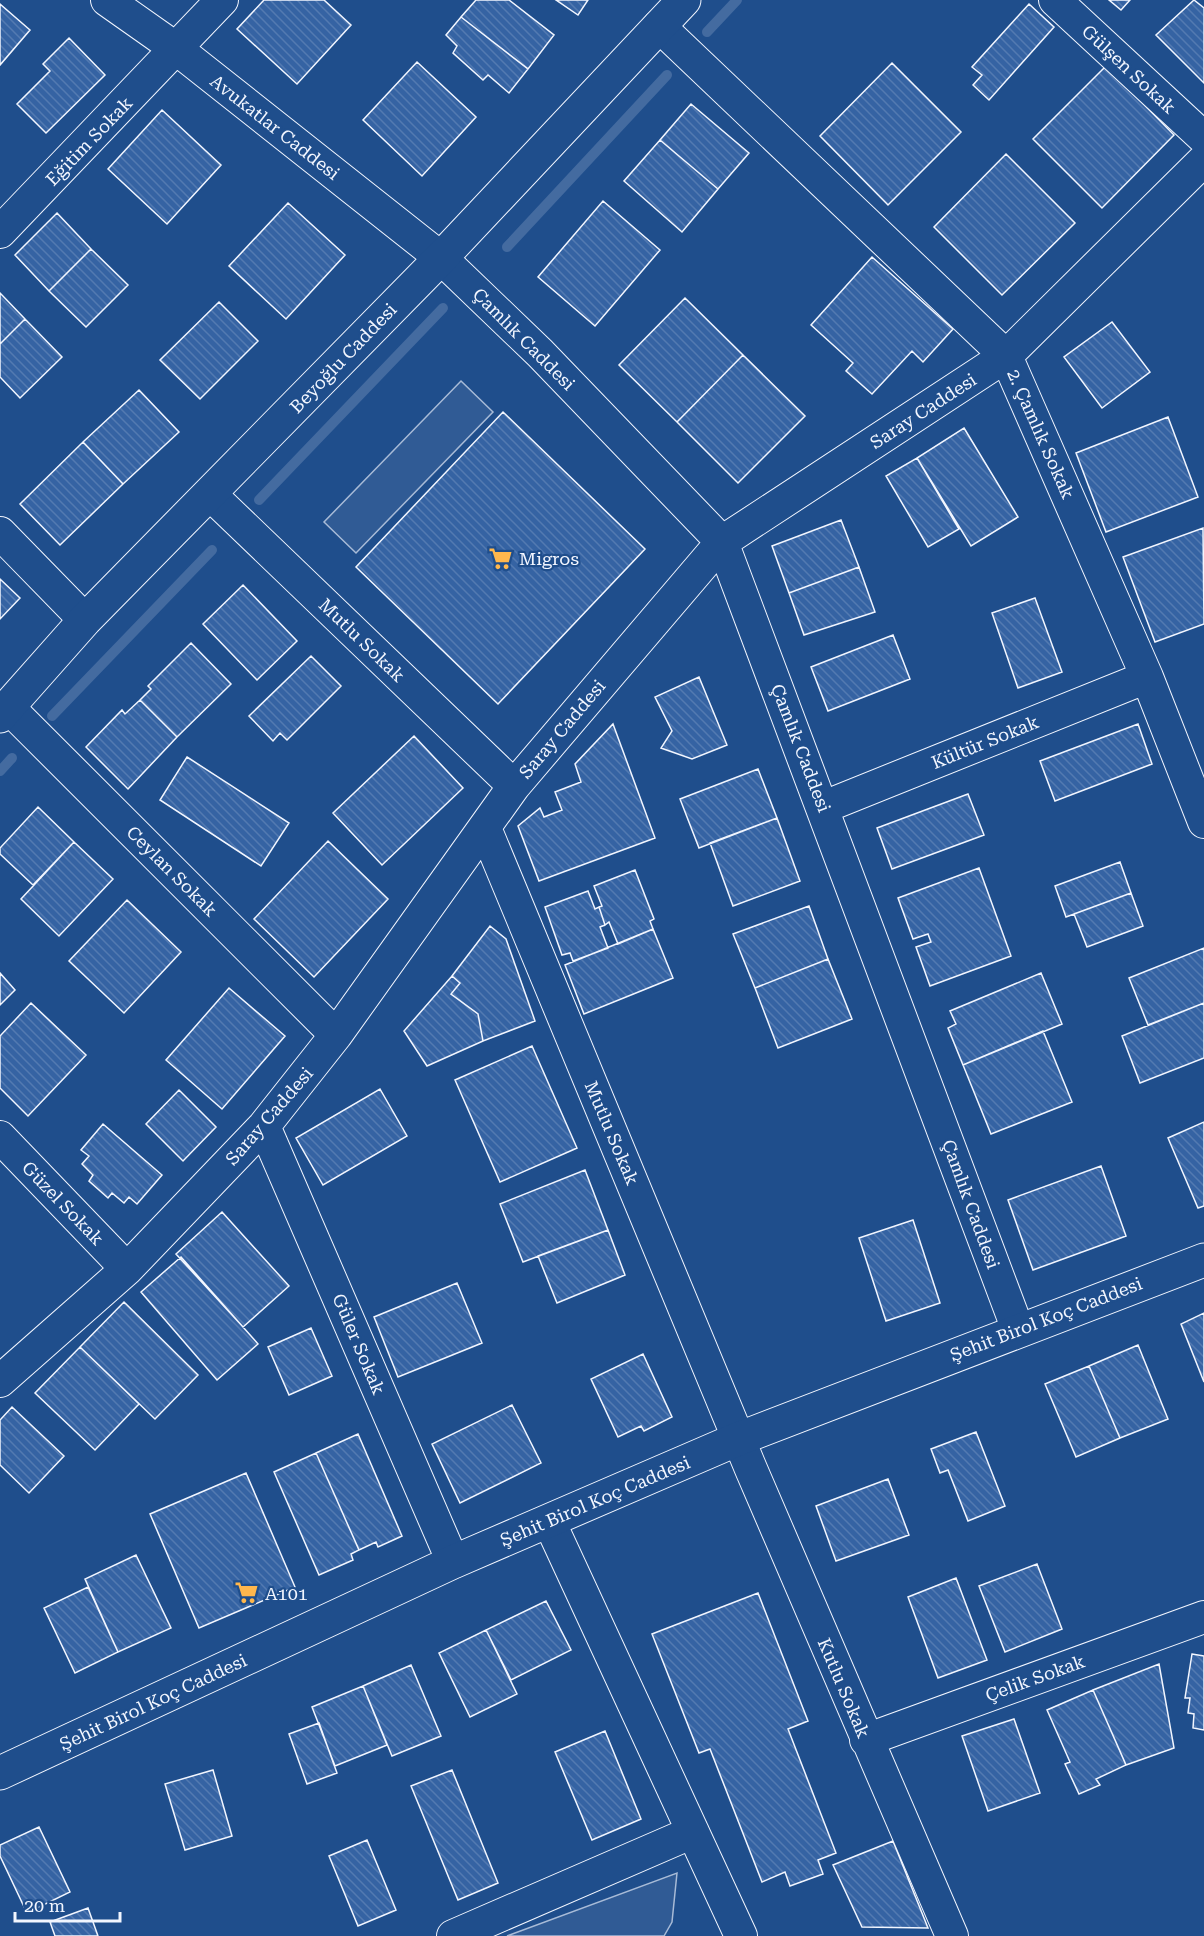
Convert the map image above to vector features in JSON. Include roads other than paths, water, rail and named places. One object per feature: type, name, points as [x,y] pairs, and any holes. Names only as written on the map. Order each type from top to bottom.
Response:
[{"type":"main road","name":"Beyoğlu Caddesi","points":[[4,711],[85,620],[441,258],[684,0]]},
{"type":"main road","name":"Şehit Birol Koç Caddesi","points":[[0,1773],[453,1562],[738,1439],[1204,1260]]},
{"type":"street","name":"Avukatlar Caddesi","points":[[107,0],[178,50],[441,258]]},
{"type":"street","name":"Eğitim Sokak","points":[[0,232],[178,50],[222,0]]},
{"type":"street","name":"Gülşen Sokak","points":[[1055,0],[1204,138]]},
{"type":"street","name":"2. Çamlık Sokak","points":[[659,26],[1006,356],[1147,677],[1204,822]]},
{"type":"street","name":"Saray Caddesi","points":[[0,1381],[127,1269],[264,1126],[336,1035],[514,786],[722,542],[1006,356],[1204,160]]},
{"type":"street","name":"Çamlık Caddesi","points":[[441,258],[540,353],[722,542],[824,807],[1018,1330]]},
{"type":"street","name":"Mutlu Sokak","points":[[210,494],[514,786]]},
{"type":"street","points":[[0,533],[85,620]]},
{"type":"street","name":"Kültür Sokak","points":[[824,807],[1147,677]]},
{"type":"street","name":"Ceylan Sokak","points":[[4,711],[336,1035]]},
{"type":"street","name":"Mutlu Sokak","points":[[485,828],[738,1439]]},
{"type":"street","name":"Güler Sokak","points":[[264,1126],[453,1562]]},
{"type":"street","name":"Güzel Sokak","points":[[0,1137],[127,1269]]},
{"type":"street","name":"Kutlu Sokak","points":[[738,1439],[952,1936]]},
{"type":"street","points":[[549,1521],[741,1936]]},
{"type":"street","name":"Çelik Sokak","points":[[866,1740],[1204,1617]]},
{"type":"street","points":[[453,1936],[693,1832]]},
{"type":"waterway","points":[[707,32],[737,0]]},
{"type":"waterway","points":[[507,247],[667,75]]},
{"type":"waterway","points":[[259,500],[443,308]]},
{"type":"waterway","points":[[52,716],[212,550]]},
{"type":"waterway","points":[[0,771],[12,758]]},
{"type":"place","name":"Migros","points":[[501,558]]},
{"type":"place","name":"A101","points":[[247,1593]]}]
